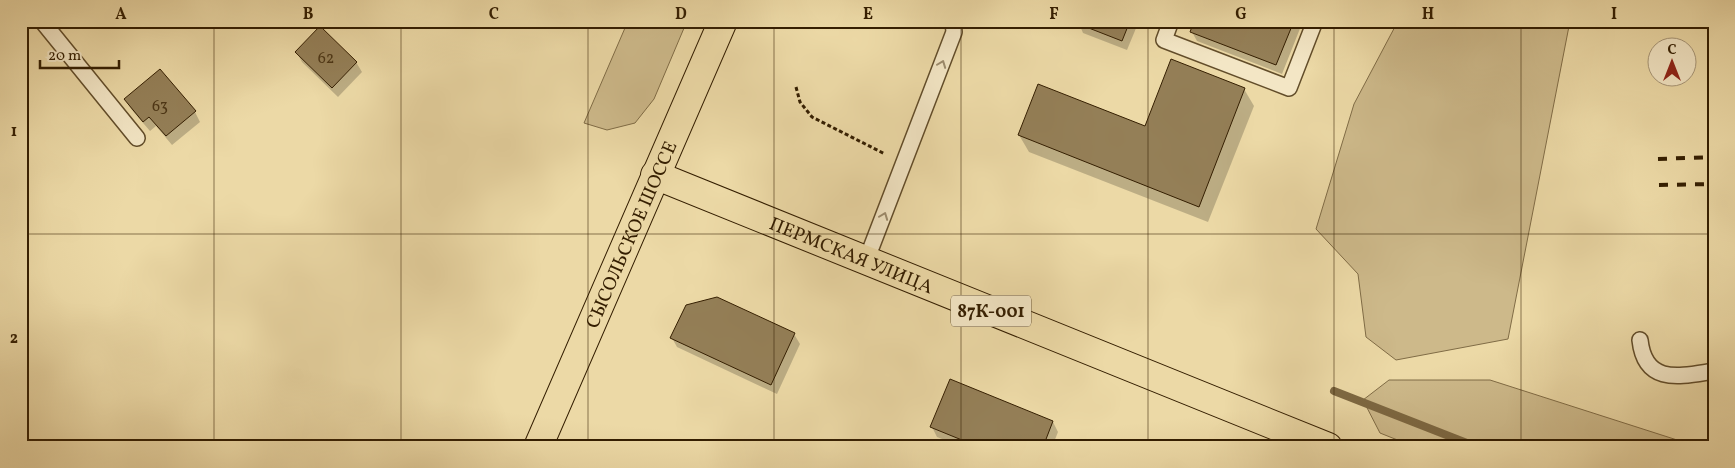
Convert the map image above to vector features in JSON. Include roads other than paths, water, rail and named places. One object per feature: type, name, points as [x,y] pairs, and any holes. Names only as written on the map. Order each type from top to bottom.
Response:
[{"type":"main road","name":"СЫСОЛЬСКОЕ ШОССЕ","points":[[538,447],[723,21]]},
{"type":"main road","name":"ПЕРМСКАЯ УЛИЦА","points":[[655,175],[1328,447]]},
{"type":"lane","points":[[42,21],[137,138]]},
{"type":"lane","points":[[866,261],[954,32],[953,21]]},
{"type":"lane","points":[[1171,21],[1164,40],[1289,88],[1315,21]]},
{"type":"lane","points":[[1640,340],[1644,357],[1652,368],[1668,376],[1714,371]]},
{"type":"waterway","points":[[1334,391],[1477,447]]},
{"type":"railway","points":[[1658,159],[1714,157]]},
{"type":"railway","points":[[1659,185],[1714,184]]}]
